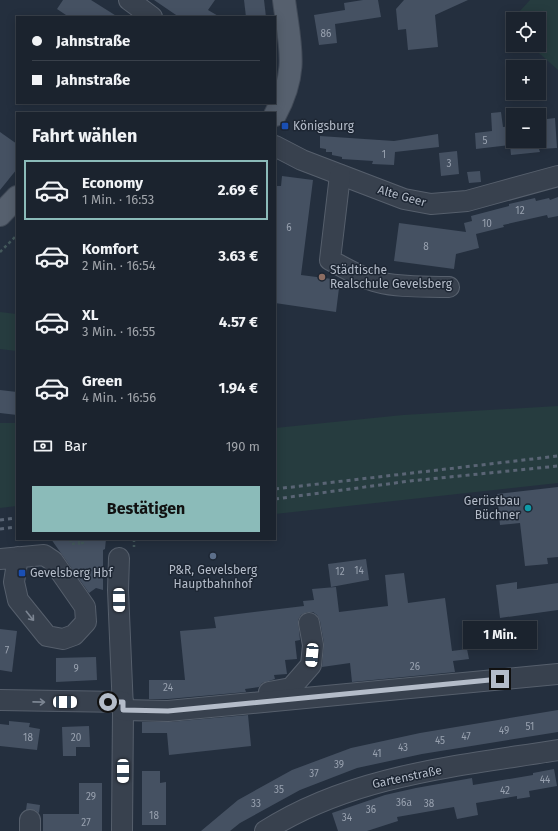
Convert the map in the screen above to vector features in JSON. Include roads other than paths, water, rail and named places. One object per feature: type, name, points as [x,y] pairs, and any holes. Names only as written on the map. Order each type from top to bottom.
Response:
[{"type":"main road","points":[[277,105],[291,73],[292,59],[284,0]]},
{"type":"main road","points":[[0,215],[16,198]]},
{"type":"street","points":[[129,0],[151,16]]},
{"type":"street","name":"Alte Geer","points":[[276,147],[302,160],[404,199],[432,204],[467,201],[558,176]]},
{"type":"street","points":[[340,175],[330,260],[352,272],[376,282],[398,286],[449,287]]},
{"type":"street","points":[[122,831],[123,706],[119,600],[126,553]]},
{"type":"street","points":[[44,555],[53,561],[85,607],[86,622],[74,635],[63,639],[47,636],[18,600],[7,582],[9,558],[44,555]]},
{"type":"street","points":[[209,707],[209,701],[212,698],[277,691],[291,688],[311,665],[313,645],[309,623]]},
{"type":"street","points":[[0,700],[123,706],[168,711],[457,682],[558,674]]},
{"type":"street","name":"Gartenstraße","points":[[265,831],[297,813],[318,804],[367,786],[410,774],[558,750]]},
{"type":"railway","points":[[276,489],[558,456]]},
{"type":"railway","points":[[276,499],[410,481],[558,466]]},
{"type":"railway","points":[[0,520],[16,518]]},
{"type":"railway","points":[[0,529],[16,527]]},
{"type":"place","name":"Königsburg","points":[[285,126]]},
{"type":"place","name":"Städtische Realschule Gevelsberg","points":[[322,277]]},
{"type":"place","name":"Gerüstbau Büchner","points":[[528,508]]},
{"type":"place","name":"P&R, Gevelsberg Hauptbahnhof","points":[[213,556]]},
{"type":"place","name":"Gevelsberg Hbf","points":[[22,573]]}]
